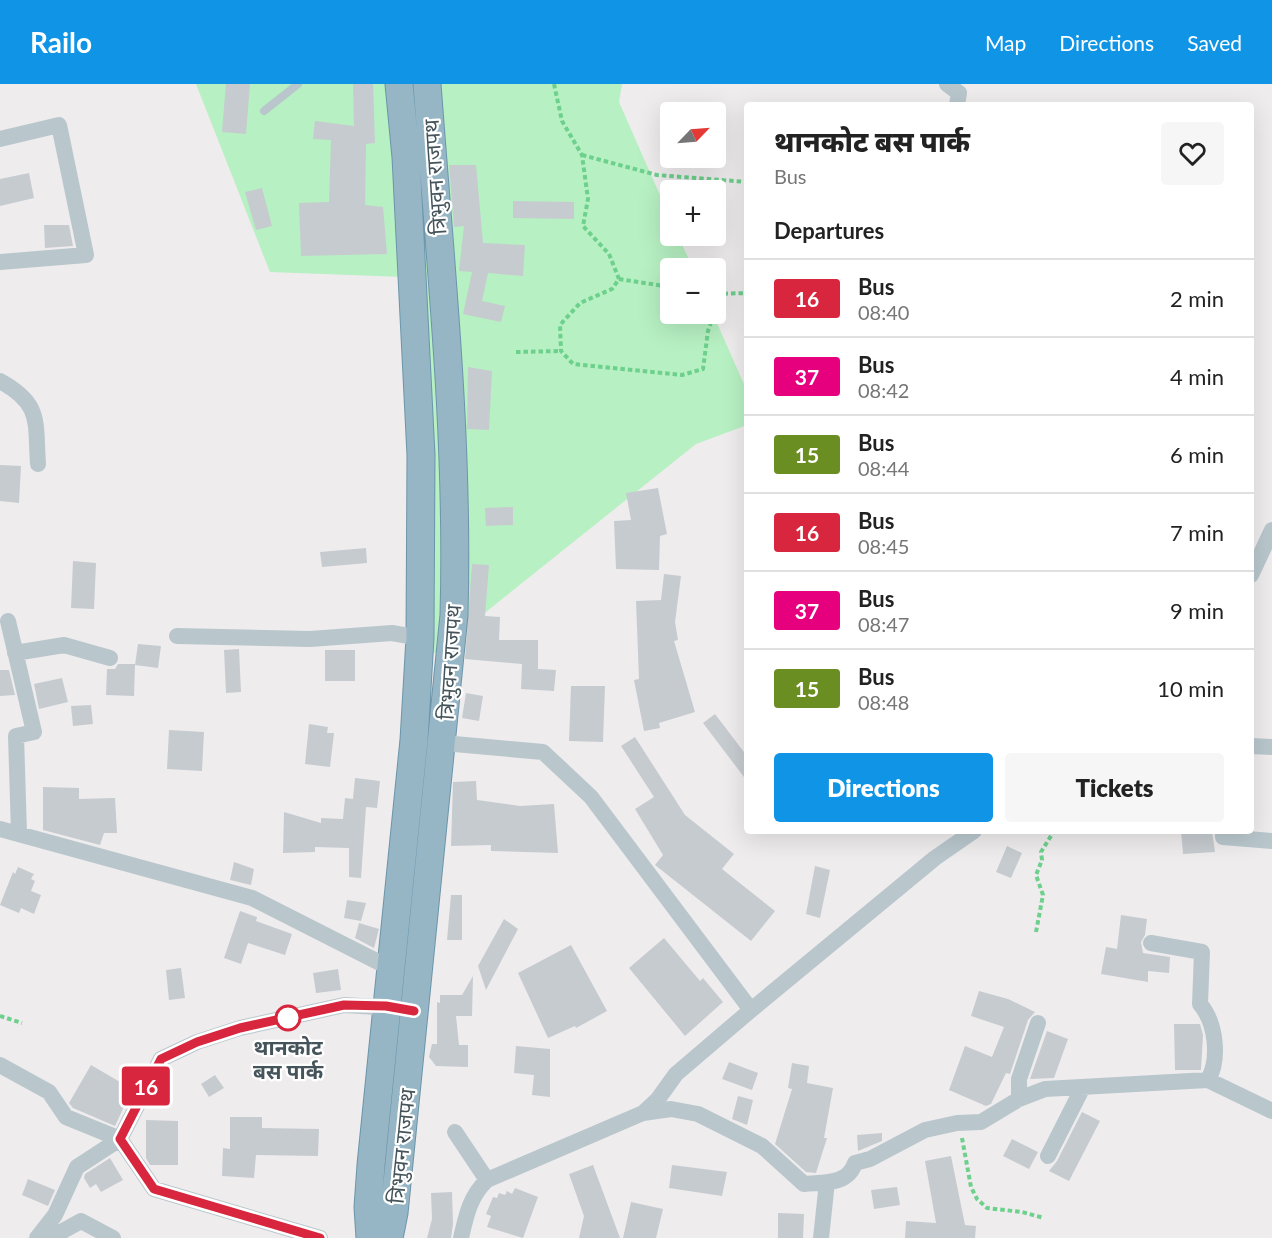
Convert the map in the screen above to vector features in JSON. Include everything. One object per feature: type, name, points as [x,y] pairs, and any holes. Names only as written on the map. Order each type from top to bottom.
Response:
[{"type":"highway","name":"त्रिभुवन राजपथ","points":[[370,1238],[368,1207],[414,740],[420,638],[421,454],[406,157],[399,84]]},
{"type":"highway","name":"त्रिभुवन राजपथ","points":[[388,1238],[394,1214],[452,644],[456,521],[454,443],[427,84]]},
{"type":"street","points":[[947,84],[959,93],[958,102]]},
{"type":"street","points":[[0,138],[59,125],[86,255],[0,262]]},
{"type":"street","points":[[0,381],[16,390],[34,410],[38,464]]},
{"type":"street","points":[[1254,569],[1272,530]]},
{"type":"street","points":[[8,621],[34,732],[16,736],[19,833]]},
{"type":"street","points":[[177,636],[310,639],[392,633],[420,638]]},
{"type":"street","points":[[15,653],[64,645],[110,658]]},
{"type":"street","points":[[443,743],[543,752],[591,797],[751,1010]]},
{"type":"street","points":[[1254,746],[1272,747]]},
{"type":"street","points":[[0,829],[252,898],[390,968]]},
{"type":"street","points":[[643,1113],[658,1099],[676,1074],[751,1010],[935,858],[971,834]]},
{"type":"street","points":[[1223,834],[1223,837],[1272,841]]},
{"type":"street","points":[[1151,943],[1202,952],[1200,1004],[1209,1015],[1215,1050],[1214,1070],[1208,1080]]},
{"type":"street","points":[[37,1238],[55,1215],[77,1167],[120,1139],[161,1059],[197,1042],[240,1028],[344,1005],[386,1006],[414,1011]]},
{"type":"street","points":[[1018,1099],[1022,1070],[1038,1023]]},
{"type":"street","points":[[0,1065],[49,1092],[66,1117],[120,1139],[154,1189],[320,1238]]},
{"type":"street","points":[[461,1238],[470,1204],[477,1190],[487,1180],[643,1113],[671,1110],[698,1114],[762,1146],[804,1184],[842,1180],[852,1172],[855,1163],[870,1159],[925,1130],[957,1123],[981,1122],[1018,1099],[1045,1089],[1208,1080],[1272,1111]]},
{"type":"street","points":[[1048,1156],[1083,1087]]},
{"type":"street","points":[[455,1132],[487,1180]]},
{"type":"street","points":[[820,1238],[827,1182]]},
{"type":"street","points":[[50,1238],[81,1221],[113,1238]]},
{"type":"lane","points":[[264,111],[298,84]]},
{"type":"path","points":[[554,84],[562,121],[582,154],[588,199],[583,226],[609,254],[619,279]]},
{"type":"path","points":[[582,154],[657,175],[744,182]]},
{"type":"path","points":[[619,279],[660,286]]},
{"type":"path","points":[[619,279],[612,289],[580,303],[560,325],[561,351],[573,364],[682,375],[703,369],[710,324]]},
{"type":"path","points":[[726,294],[744,293]]},
{"type":"path","points":[[516,352],[561,351]]},
{"type":"path","points":[[1036,932],[1043,895],[1036,875],[1042,861],[1041,852],[1052,834]]},
{"type":"path","points":[[0,1016],[22,1023]]},
{"type":"path","points":[[957,1123],[967,1156],[971,1187],[977,1199],[987,1208],[1022,1212],[1044,1218]]},
{"type":"green space","points":[[196,84],[622,84],[619,102],[660,195],[660,246],[683,246],[688,258],[660,258],[660,324],[717,324],[744,384],[744,426],[696,444],[412,671],[404,277],[270,272]]},
{"type":"building","points":[[226,84],[250,84],[246,134],[222,132]]},
{"type":"building","points":[[353,84],[373,84],[375,143],[366,144],[365,205],[383,207],[387,254],[301,256],[299,203],[329,202],[331,140],[313,139],[315,121],[354,126]]},
{"type":"building","points":[[449,165],[476,165],[483,243],[525,245],[523,276],[488,273],[482,301],[505,306],[501,322],[463,314],[472,272],[459,271],[464,226],[454,227]]},
{"type":"building","points":[[29,173],[34,198],[0,206],[0,179]]},
{"type":"building","points":[[262,188],[272,226],[256,230],[245,192]]},
{"type":"building","points":[[513,201],[574,202],[574,219],[513,218]]},
{"type":"building","points":[[44,225],[69,225],[73,246],[45,248]]},
{"type":"building","points":[[468,367],[492,371],[489,430],[467,429]]},
{"type":"building","points":[[0,465],[21,466],[19,503],[0,501]]},
{"type":"building","points":[[658,488],[667,534],[660,536],[659,570],[616,569],[614,521],[631,520],[626,493]]},
{"type":"building","points":[[513,507],[513,525],[486,526],[485,508]]},
{"type":"building","points":[[366,548],[367,563],[322,567],[320,552]]},
{"type":"building","points":[[73,561],[96,563],[94,609],[71,608]]},
{"type":"building","points":[[472,564],[489,565],[485,616],[500,617],[499,640],[538,640],[538,669],[556,670],[554,691],[521,689],[522,664],[465,659]]},
{"type":"building","points":[[664,574],[681,576],[675,622],[678,640],[674,641],[695,712],[659,723],[660,728],[644,731],[634,680],[639,679],[636,601],[661,600]]},
{"type":"building","points":[[138,644],[161,646],[158,668],[135,665]]},
{"type":"building","points":[[239,649],[241,692],[226,693],[224,650]]},
{"type":"building","points":[[325,650],[355,650],[355,681],[325,681]]},
{"type":"building","points":[[118,664],[135,664],[134,696],[106,695],[107,669],[115,669]]},
{"type":"building","points":[[0,670],[9,670],[15,695],[0,696]]},
{"type":"building","points":[[62,678],[68,702],[39,709],[34,684]]},
{"type":"building","points":[[571,686],[605,686],[603,742],[569,741]]},
{"type":"building","points":[[466,693],[483,696],[479,721],[462,718]]},
{"type":"building","points":[[91,705],[93,724],[73,726],[71,706]]},
{"type":"building","points":[[715,714],[744,752],[744,777],[703,723]]},
{"type":"building","points":[[309,724],[328,727],[327,733],[334,733],[330,767],[305,764]]},
{"type":"building","points":[[169,730],[204,732],[202,771],[167,769]]},
{"type":"building","points":[[635,737],[685,815],[734,854],[722,869],[775,911],[751,941],[655,865],[663,855],[635,809],[654,797],[621,746]]},
{"type":"building","points":[[355,778],[380,781],[377,808],[366,807],[361,878],[349,877],[349,848],[315,847],[315,852],[283,853],[284,812],[321,823],[321,818],[343,819],[345,798],[353,799]]},
{"type":"building","points":[[476,781],[477,800],[520,806],[554,804],[558,853],[491,851],[491,845],[451,846],[453,782]]},
{"type":"building","points":[[43,787],[79,788],[79,799],[115,798],[117,833],[104,833],[100,845],[43,830]]},
{"type":"building","points":[[1181,834],[1212,834],[1215,852],[1183,854]]},
{"type":"building","points":[[1007,846],[1022,853],[1011,878],[996,872]]},
{"type":"building","points":[[234,862],[254,869],[251,885],[230,880]]},
{"type":"building","points":[[815,866],[830,870],[820,918],[806,914]]},
{"type":"building","points":[[18,867],[34,874],[31,879],[35,881],[31,891],[41,895],[34,914],[21,908],[19,913],[0,905],[13,872],[15,874]]},
{"type":"building","points":[[451,895],[462,895],[462,940],[447,940]]},
{"type":"building","points":[[347,900],[366,903],[361,921],[344,918]]},
{"type":"building","points":[[240,911],[257,917],[256,921],[292,934],[285,955],[248,943],[241,964],[224,958]]},
{"type":"building","points":[[1121,915],[1147,919],[1145,935],[1141,942],[1143,953],[1170,957],[1169,973],[1148,971],[1148,982],[1101,974],[1106,947],[1117,949]]},
{"type":"building","points":[[504,919],[518,929],[486,990],[478,966]]},
{"type":"building","points":[[359,923],[379,929],[374,948],[355,938]]},
{"type":"building","points":[[664,938],[700,981],[703,978],[723,1002],[685,1036],[629,968]]},
{"type":"building","points":[[571,945],[607,1011],[576,1028],[575,1026],[548,1038],[518,973]]},
{"type":"building","points":[[181,968],[185,998],[169,1000],[166,970]]},
{"type":"building","points":[[338,969],[341,990],[316,993],[313,973]]},
{"type":"building","points":[[473,976],[472,1016],[456,1016],[459,1045],[468,1045],[468,1067],[436,1066],[429,1057],[432,1044],[437,1044],[437,1002],[440,1003],[440,995],[462,995]]},
{"type":"building","points":[[979,991],[1008,999],[1035,1012],[1028,1020],[1010,1074],[1006,1073],[991,1104],[986,1106],[949,1090],[965,1046],[992,1057],[1004,1027],[971,1016]]},
{"type":"building","points":[[1174,1024],[1200,1024],[1203,1035],[1201,1070],[1175,1070]]},
{"type":"building","points":[[1047,1031],[1068,1039],[1054,1078],[1030,1079]]},
{"type":"building","points":[[516,1046],[550,1049],[550,1097],[532,1095],[534,1075],[514,1073]]},
{"type":"building","points":[[729,1062],[758,1073],[752,1090],[722,1079]]},
{"type":"building","points":[[792,1063],[809,1066],[807,1083],[833,1088],[824,1138],[827,1138],[816,1173],[806,1172],[775,1144],[792,1089],[788,1088]]},
{"type":"building","points":[[91,1065],[132,1089],[115,1126],[73,1108],[69,1103]]},
{"type":"building","points":[[215,1075],[224,1088],[209,1097],[201,1084]]},
{"type":"building","points":[[738,1096],[753,1100],[747,1125],[732,1119]]},
{"type":"building","points":[[1082,1112],[1100,1121],[1069,1181],[1049,1171],[1057,1161]]},
{"type":"building","points":[[230,1117],[262,1117],[262,1128],[319,1129],[318,1156],[256,1155],[254,1178],[222,1176],[223,1148],[230,1149]]},
{"type":"building","points":[[146,1120],[178,1121],[178,1165],[150,1165],[146,1158]]},
{"type":"building","points":[[882,1133],[882,1141],[858,1151],[857,1135]]},
{"type":"building","points":[[1012,1139],[1038,1152],[1029,1169],[1003,1156]]},
{"type":"building","points":[[951,1156],[965,1225],[976,1226],[975,1238],[905,1238],[906,1221],[936,1223],[925,1161]]},
{"type":"building","points":[[110,1158],[123,1180],[101,1192],[96,1184],[90,1188],[84,1178],[85,1174]]},
{"type":"building","points":[[593,1165],[620,1238],[579,1238],[584,1216],[569,1174]]},
{"type":"building","points":[[672,1165],[727,1172],[722,1196],[669,1188]]},
{"type":"building","points":[[28,1179],[55,1190],[48,1206],[22,1195]]},
{"type":"building","points":[[897,1187],[900,1205],[874,1209],[871,1190]]},
{"type":"building","points":[[515,1188],[538,1197],[523,1238],[487,1227],[491,1216],[486,1214],[493,1197],[497,1198],[499,1193],[505,1195],[507,1191],[512,1194]]},
{"type":"building","points":[[452,1192],[451,1238],[427,1238],[432,1219],[431,1193]]},
{"type":"building","points":[[631,1202],[663,1209],[656,1238],[623,1238]]},
{"type":"building","points":[[778,1213],[804,1214],[803,1238],[778,1238]]},
{"type":"bus line","name":"16","points":[[320,1238],[154,1189],[120,1139],[161,1059],[197,1042],[240,1028],[344,1005],[386,1006],[414,1011]]},
{"type":"place","name":"थानकोट बस पार्क","points":[[288,1018]]}]
